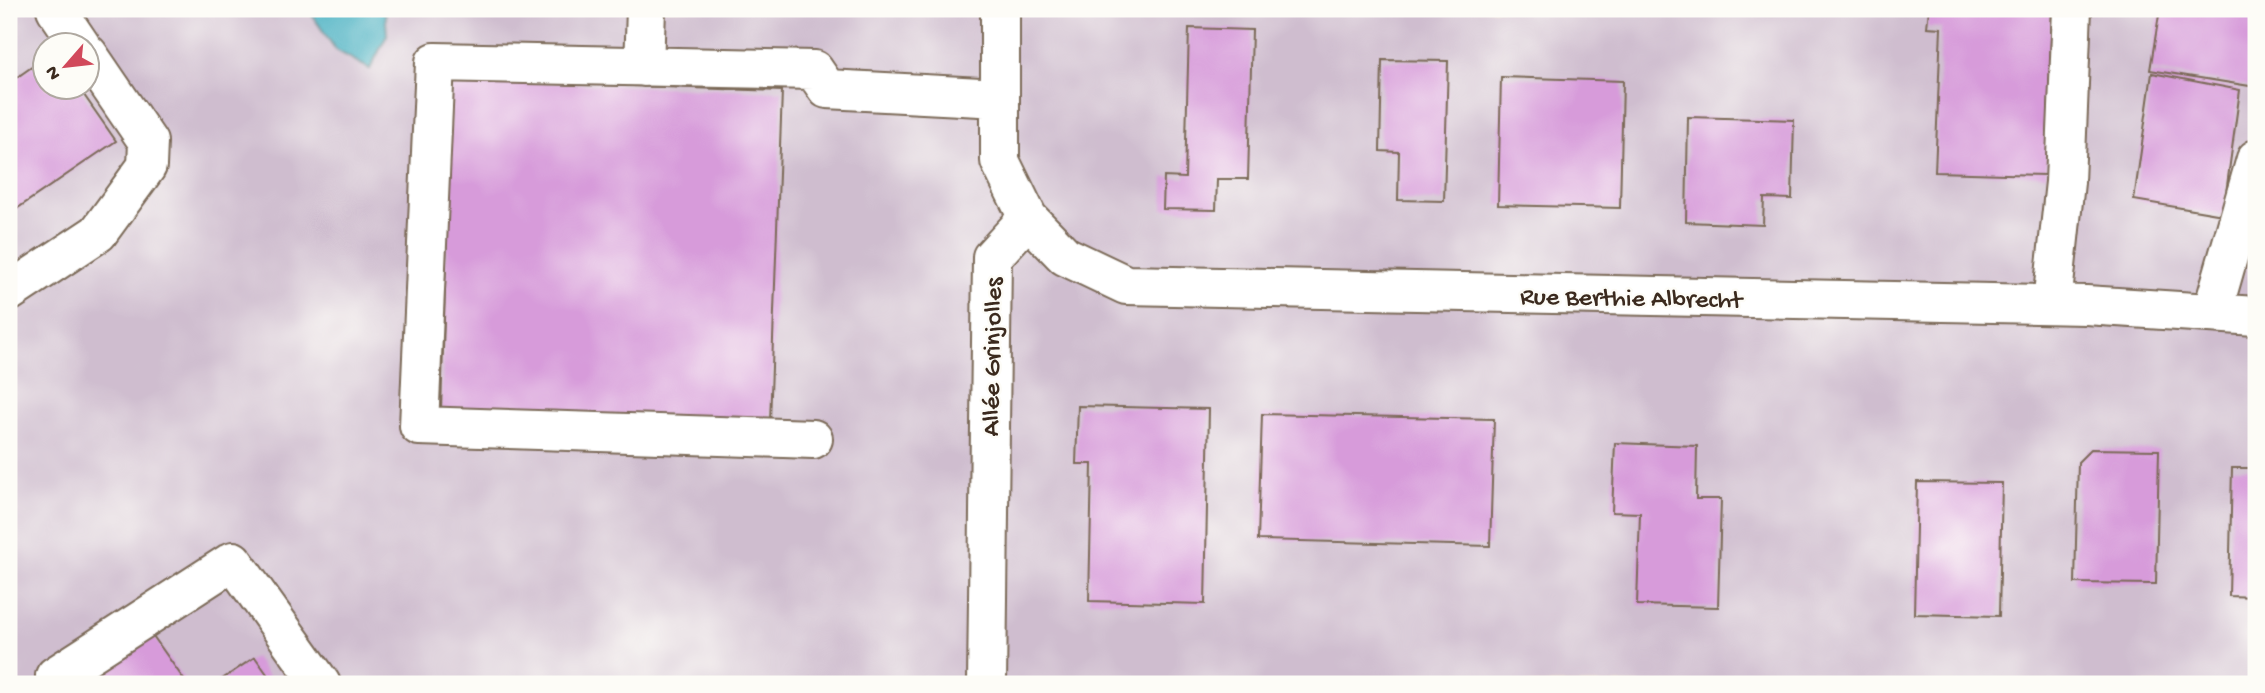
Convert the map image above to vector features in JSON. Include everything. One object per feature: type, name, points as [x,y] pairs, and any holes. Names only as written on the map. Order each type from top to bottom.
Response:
[{"type":"street","points":[[56,9],[72,32]]},
{"type":"street","points":[[644,66],[646,9]]},
{"type":"street","points":[[1000,9],[1000,162],[1028,218]]},
{"type":"street","points":[[2052,304],[2065,182],[2072,9]]},
{"type":"street","points":[[813,439],[419,426],[435,62],[814,70],[827,89],[1000,98]]},
{"type":"street","points":[[9,292],[98,233],[147,166],[148,142],[102,75]]},
{"type":"street","points":[[2212,313],[2256,159]]},
{"type":"street","name":"Rue Berthie Albrecht","points":[[1028,218],[1066,256],[1126,285],[2052,304],[2256,316]]},
{"type":"street","name":"Allée Grinjolles","points":[[979,676],[992,257],[1028,218]]},
{"type":"street","points":[[60,684],[55,676],[233,561],[321,684]]},
{"type":"shaded area","points":[[9,9],[2256,9],[2256,684],[9,684]]},
{"type":"water","points":[[308,9],[385,9],[387,35],[370,69],[336,50]]},
{"type":"building","points":[[1929,9],[2052,9],[2046,175],[1935,172],[1941,28],[1927,27]]},
{"type":"building","points":[[2160,9],[2256,9],[2256,87],[2150,70]]},
{"type":"building","points":[[1189,28],[1252,30],[1248,179],[1217,179],[1216,210],[1163,209],[1164,177],[1185,178]]},
{"type":"building","points":[[1382,60],[1448,61],[1444,201],[1398,200],[1399,152],[1380,151]]},
{"type":"building","points":[[32,67],[32,102],[89,102],[116,141],[9,214],[9,83]]},
{"type":"building","points":[[2152,73],[2240,90],[2223,215],[2134,200]]},
{"type":"building","points":[[1501,77],[1623,81],[1620,208],[1498,205]]},
{"type":"building","points":[[452,80],[782,91],[770,422],[441,410]]},
{"type":"building","points":[[1688,117],[1794,120],[1792,199],[1764,198],[1763,225],[1686,222]]},
{"type":"building","points":[[1078,406],[1209,409],[1205,604],[1089,601],[1092,464],[1076,464]]},
{"type":"building","points":[[1262,414],[1494,419],[1490,546],[1258,540]]},
{"type":"building","points":[[1615,443],[1697,446],[1696,499],[1721,499],[1718,607],[1637,605],[1640,513],[1612,512]]},
{"type":"building","points":[[2091,449],[2159,450],[2156,584],[2075,583],[2078,462]]},
{"type":"building","points":[[2232,468],[2256,468],[2256,597],[2229,596]]},
{"type":"building","points":[[1917,482],[2002,483],[1999,616],[1914,614]]},
{"type":"building","points":[[151,633],[187,684],[100,684],[93,673]]},
{"type":"building","points":[[255,657],[274,684],[215,684]]}]
